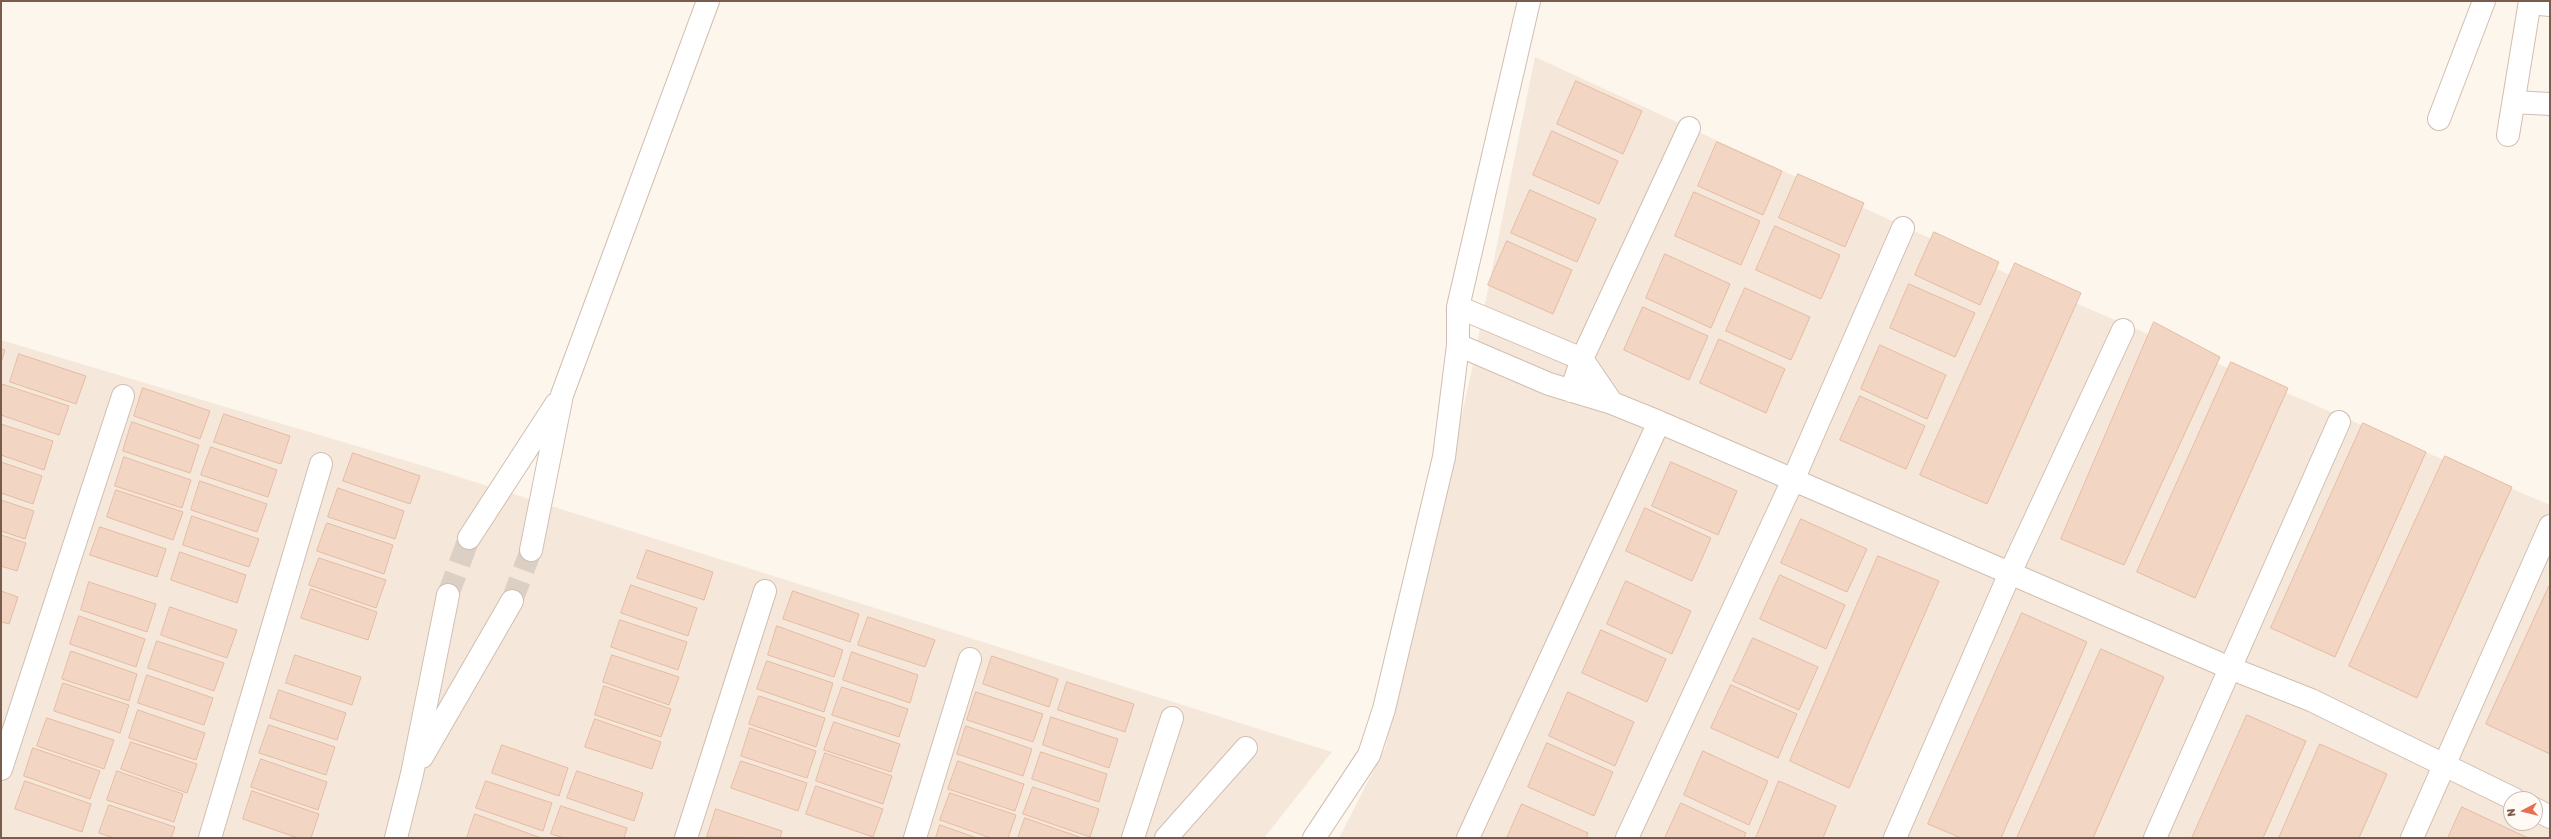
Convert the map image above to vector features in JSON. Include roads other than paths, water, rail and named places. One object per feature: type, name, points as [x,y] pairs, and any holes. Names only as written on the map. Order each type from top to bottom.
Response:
[{"type":"street","points":[[531,550],[562,395],[708,1]]},
{"type":"street","points":[[1314,838],[1369,754],[1384,709],[1444,457],[1458,345],[1458,307],[1529,1]]},
{"type":"street","points":[[2439,119],[2484,1]]},
{"type":"street","points":[[2508,135],[2514,102],[2537,3]]},
{"type":"street","points":[[2514,102],[2550,104]]},
{"type":"street","points":[[1571,391],[1582,359],[1689,128]]},
{"type":"street","points":[[1628,838],[1793,480],[1903,228]]},
{"type":"street","points":[[1458,307],[1582,359],[1612,403]]},
{"type":"street","points":[[1895,838],[2010,573],[2123,330]]},
{"type":"street","points":[[1458,345],[1549,384],[1612,403],[1660,422],[2230,668],[2311,700],[2503,794]]},
{"type":"street","points":[[469,538],[562,395]]},
{"type":"street","points":[[1,769],[123,396]]},
{"type":"street","points":[[1468,838],[1660,422]]},
{"type":"street","points":[[2154,838],[2339,422]]},
{"type":"street","points":[[210,838],[321,464]]},
{"type":"street","points":[[2412,838],[2550,526]]},
{"type":"street","points":[[686,838],[766,591]]},
{"type":"street","points":[[396,838],[412,774],[448,595]]},
{"type":"street","points":[[412,774],[512,601]]},
{"type":"street","points":[[915,838],[970,659]]},
{"type":"street","points":[[1133,838],[1172,718]]},
{"type":"street","points":[[1166,838],[1246,748]]},
{"type":"tunnel","points":[[448,595],[469,538]]},
{"type":"tunnel","points":[[512,601],[531,550]]}]
